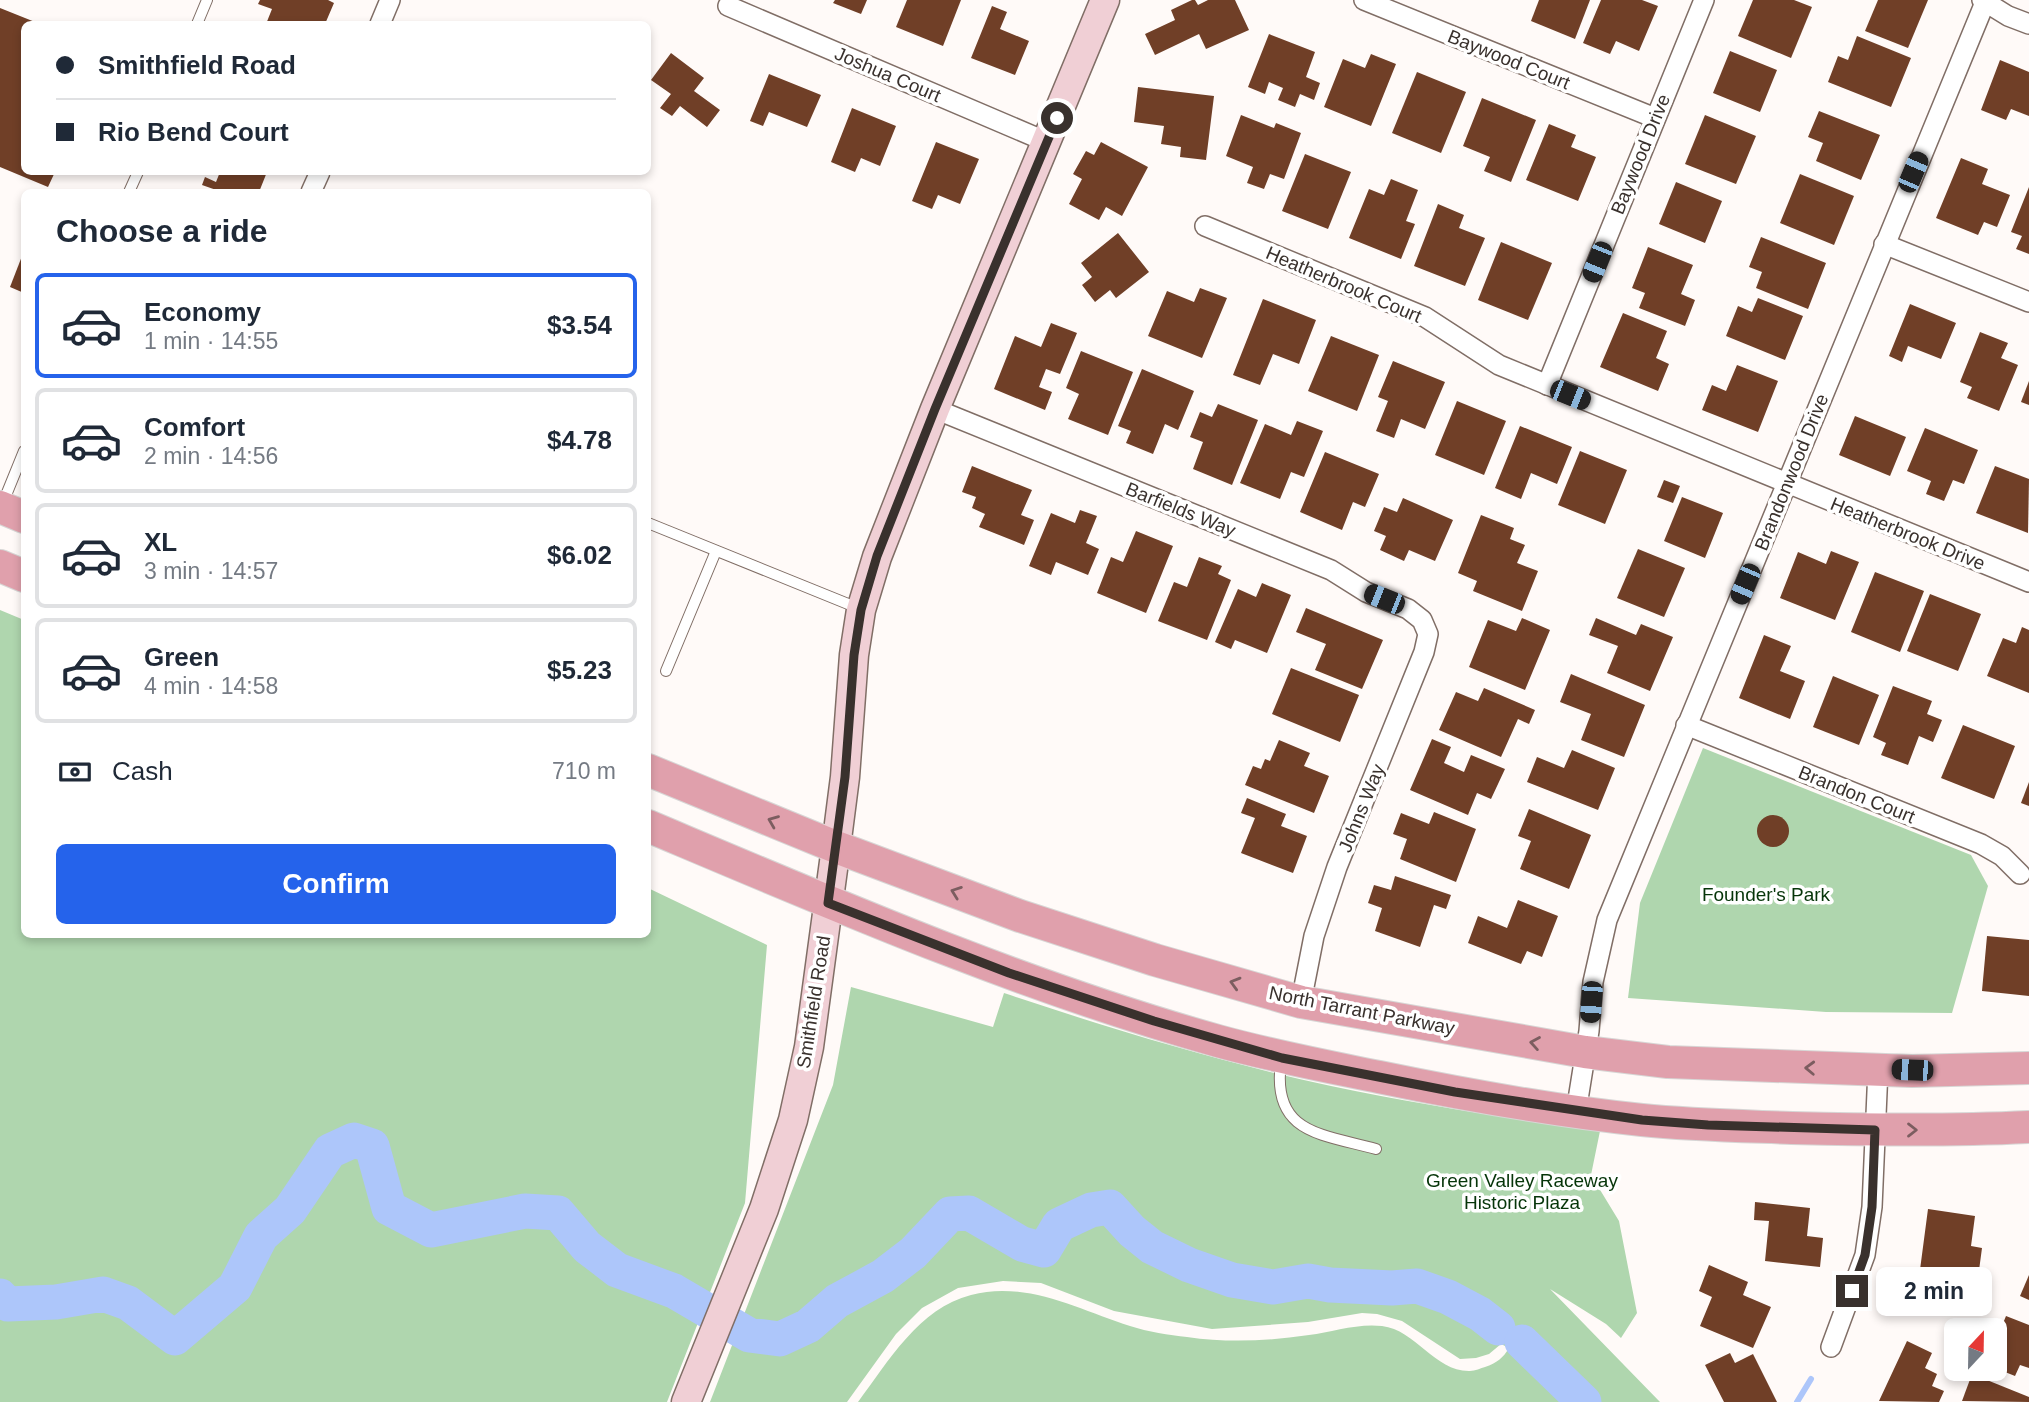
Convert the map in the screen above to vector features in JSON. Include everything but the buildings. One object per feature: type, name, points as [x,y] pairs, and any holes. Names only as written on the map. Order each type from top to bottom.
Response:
[{"type":"main road","name":"Smithfield Road","points":[[686,1402],[764,1209],[793,1120],[808,1047],[836,847],[845,777],[854,655],[861,610],[877,556],[935,409],[1105,0]]},
{"type":"main road","points":[[0,566],[21,575]]},
{"type":"main road","name":"North Tarrant Parkway","points":[[651,770],[836,847],[1020,916],[1155,960],[1301,1002],[1586,1052],[1668,1062],[1976,1071],[2029,1068]]},
{"type":"main road","points":[[651,827],[828,903],[1009,973],[1154,1021],[1282,1058],[1455,1092],[1642,1120],[1708,1125],[1875,1130],[2029,1127]]},
{"type":"street","points":[[381,21],[390,0]]},
{"type":"street","name":"Baywood Court","points":[[1364,0],[1655,118]]},
{"type":"street","name":"Baywood Drive","points":[[1547,386],[1704,0]]},
{"type":"street","points":[[1984,1],[2029,24]]},
{"type":"street","name":"Brandonwood Drive","points":[[1576,1112],[1586,1052],[1593,982],[1607,920],[1984,1]]},
{"type":"street","name":"Joshua Court","points":[[729,6],[1047,142]]},
{"type":"street","name":"Heatherbrook Court","points":[[1205,226],[1425,317],[1499,365],[1787,484]]},
{"type":"street","points":[[1884,244],[2029,302]]},
{"type":"street","name":"Barfields Way","points":[[935,409],[1331,570],[1366,592],[1408,609],[1422,620]]},
{"type":"street","name":"Heatherbrook Drive","points":[[1787,484],[2029,582]]},
{"type":"street","name":"Johns Way","points":[[1301,1002],[1314,936],[1337,867],[1424,652],[1428,634],[1422,620]]},
{"type":"street","name":"Brandon Court","points":[[1686,725],[1981,844],[2002,856],[2020,874]]},
{"type":"street","points":[[1831,1347],[1865,1255],[1872,1207],[1878,1069]]},
{"type":"lane","points":[[198,21],[207,0]]},
{"type":"lane","points":[[9,511],[21,463]]},
{"type":"lane","points":[[651,524],[861,610]]},
{"type":"lane","points":[[666,671],[716,551]]},
{"type":"lane","points":[[1282,1058],[1279,1080],[1282,1098],[1292,1119],[1307,1130],[1376,1149]]},
{"type":"green space","points":[[0,610],[21,619],[21,938],[651,938],[651,889],[767,945],[745,1203],[667,1402],[0,1402]]},
{"type":"green space","name":"Founder's Park","points":[[1703,748],[1971,855],[1988,886],[1952,1013],[1826,1012],[1628,998],[1640,903]]},
{"type":"green space","name":"Green Valley Raceway Historic Plaza","points":[[851,987],[993,1027],[1004,993],[1166,1044],[1289,1077],[1431,1105],[1600,1131],[1591,1175],[1619,1221],[1637,1313],[1621,1338],[1606,1324],[1550,1289],[1660,1402],[858,1402],[893,1354],[920,1324],[952,1302],[992,1291],[1032,1294],[1137,1328],[1202,1339],[1263,1340],[1354,1327],[1382,1326],[1405,1335],[1446,1365],[1458,1370],[1470,1371],[1485,1367],[1496,1362],[1509,1348],[1501,1344],[1489,1354],[1460,1359],[1402,1321],[1362,1313],[1308,1322],[1212,1329],[1114,1311],[1041,1283],[1003,1281],[958,1288],[922,1308],[896,1334],[847,1402],[710,1402],[833,1085]]},
{"type":"waterway","points":[[0,1296],[8,1304],[56,1302],[103,1294],[128,1303],[175,1338],[235,1287],[261,1236],[290,1210],[330,1151],[354,1140],[372,1146],[389,1208],[431,1230],[525,1211],[558,1213],[587,1247],[617,1270],[674,1291],[749,1335],[780,1339],[808,1326],[837,1301],[883,1276],[913,1253],[950,1214],[969,1213],[1022,1244],[1044,1250],[1059,1225],[1091,1210],[1110,1207],[1132,1231],[1152,1247],[1189,1265],[1232,1280],[1273,1287],[1308,1281],[1330,1285],[1392,1288],[1417,1286],[1448,1297],[1480,1314],[1498,1328]]},
{"type":"waterway","points":[[1522,1342],[1584,1402]]},
{"type":"waterway","points":[[1797,1402],[1811,1379]]},
{"type":"route","points":[[1057,118],[935,409],[877,556],[861,610],[854,655],[845,777],[828,903],[1009,973],[1154,1021],[1282,1058],[1455,1092],[1576,1112],[1708,1125],[1875,1130],[1872,1207],[1865,1255],[1852,1291]]}]
